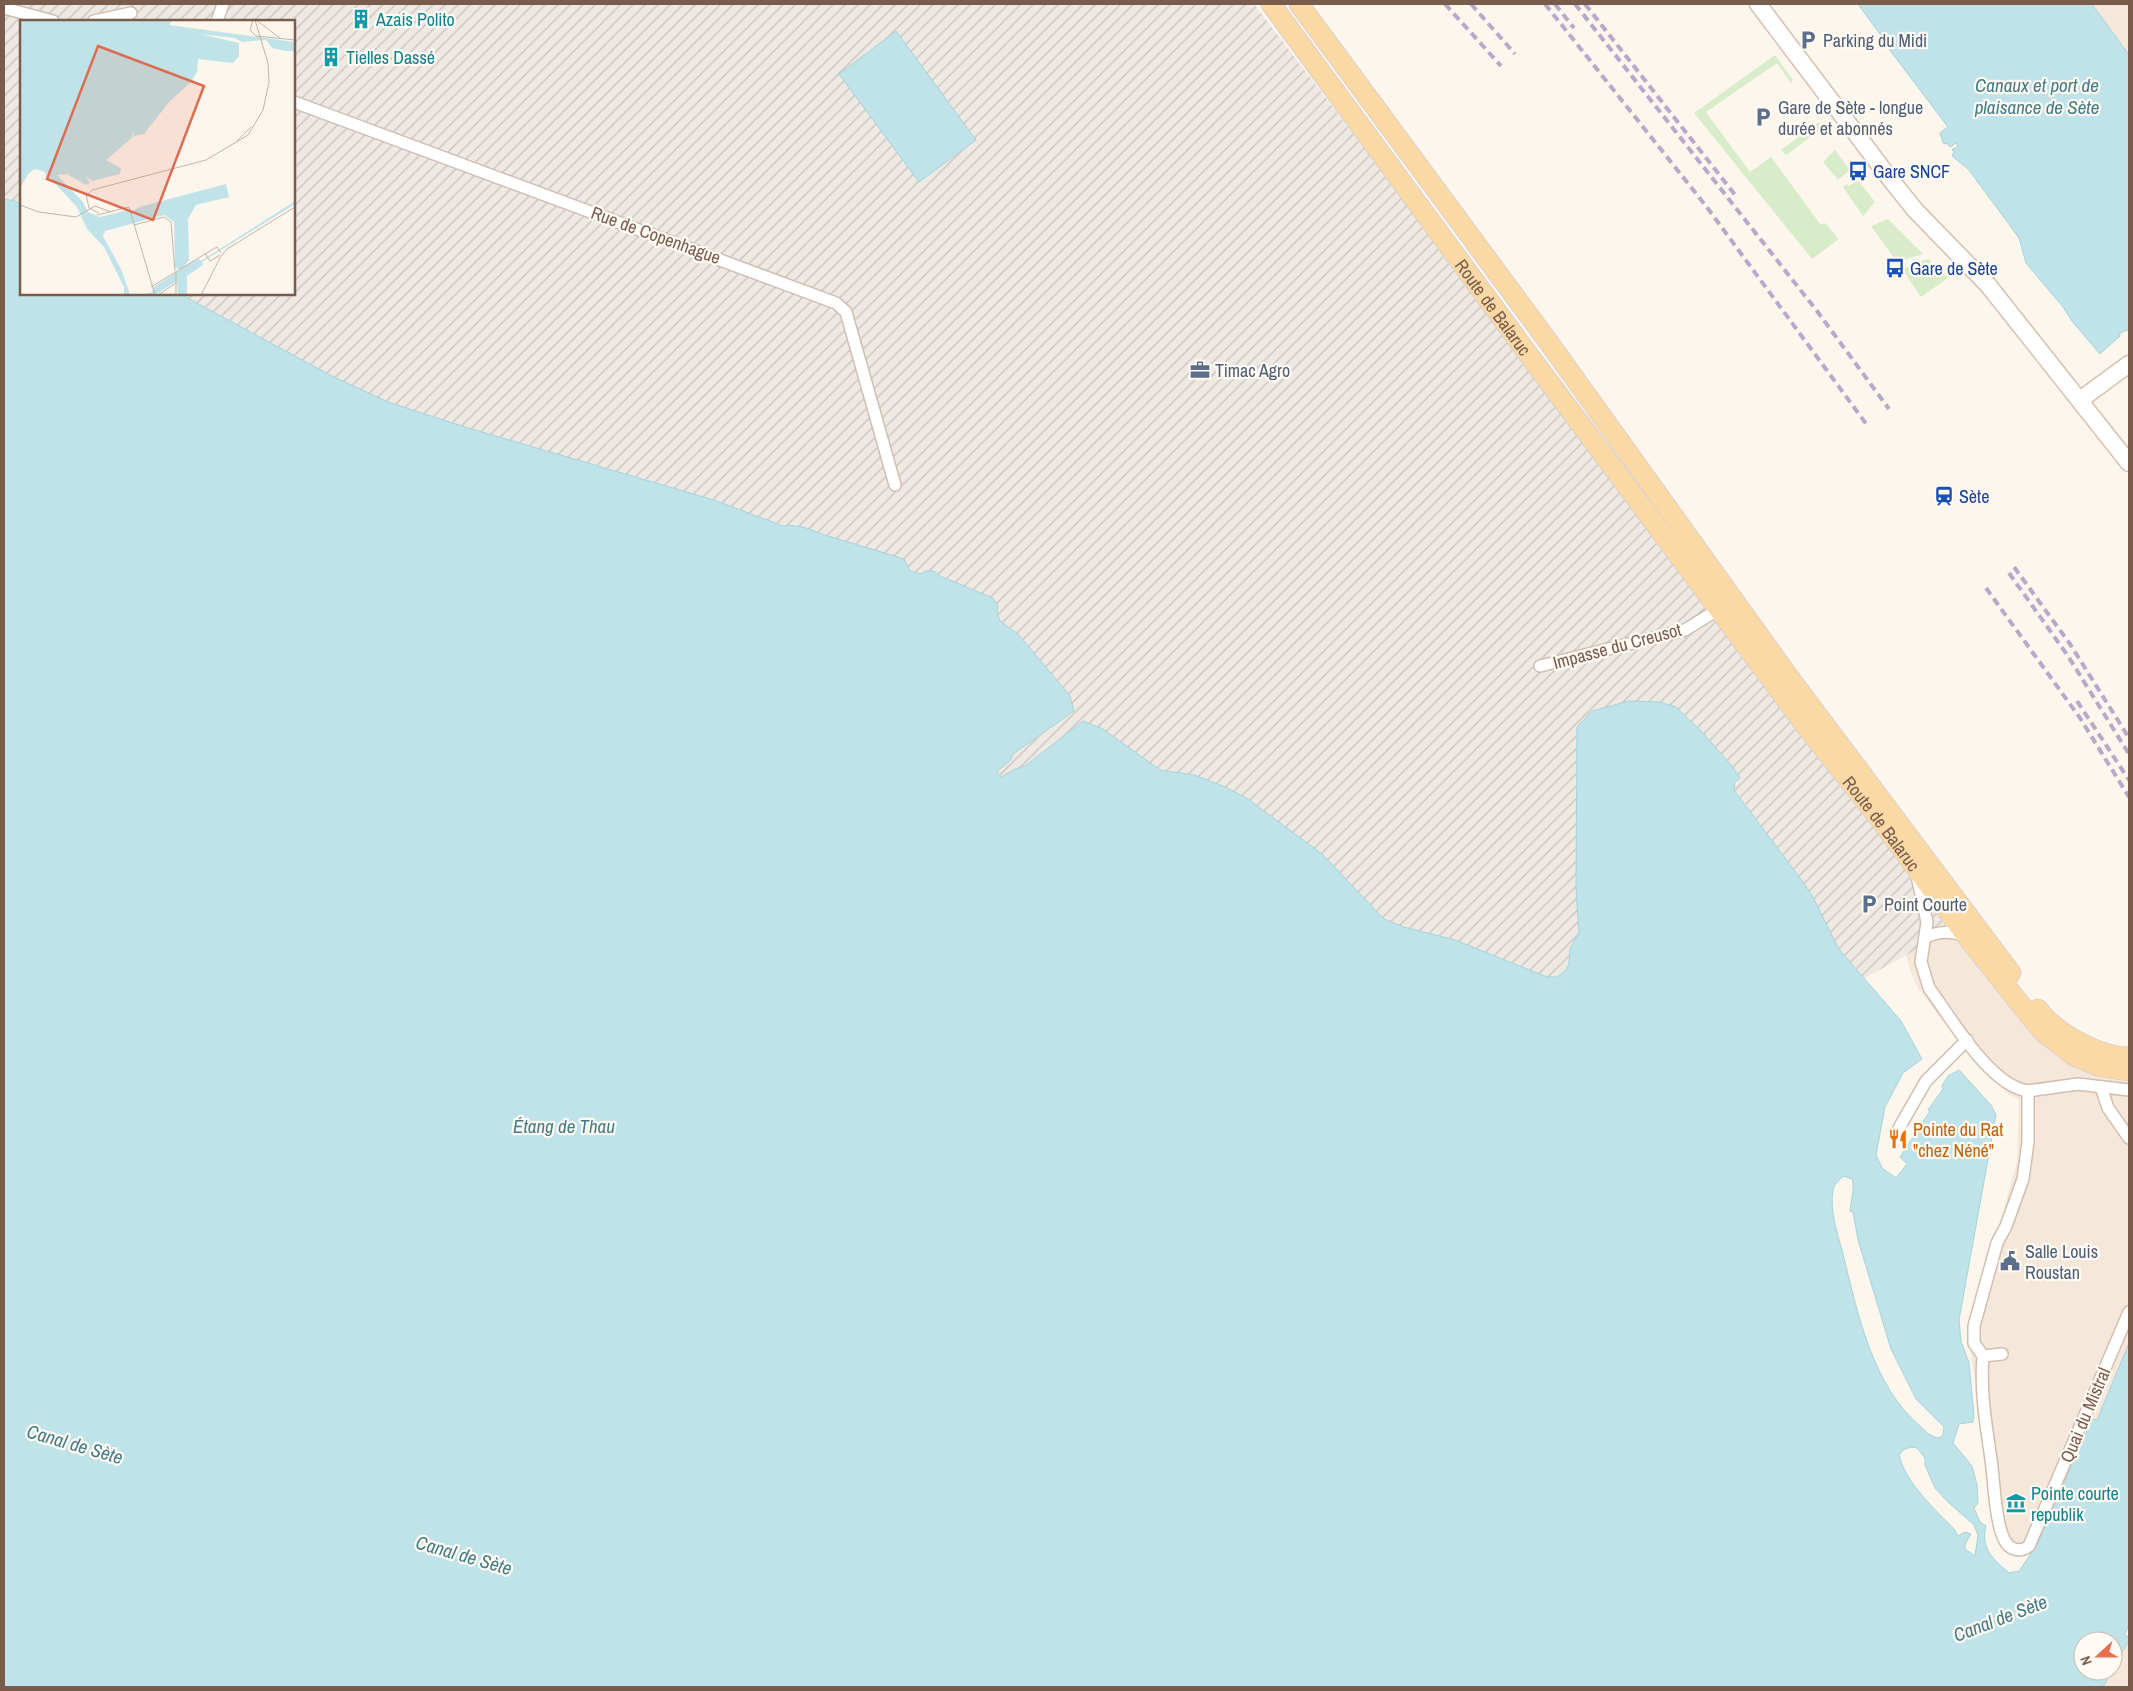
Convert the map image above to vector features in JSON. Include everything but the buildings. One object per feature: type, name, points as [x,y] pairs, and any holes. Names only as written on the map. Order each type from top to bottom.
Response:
[{"type":"main road","name":"Route de Balaruc","points":[[1271,4],[1808,729],[1916,868],[1955,908],[1967,936],[2029,1015],[2043,1032],[2074,1056],[2098,1066],[2129,1071]]},
{"type":"main road","name":"Route de Balaruc","points":[[1299,4],[1735,598],[1955,908],[2042,1014],[2070,1036],[2095,1049],[2118,1057],[2129,1057]]},
{"type":"main road","points":[[1719,609],[1735,598]]},
{"type":"street","points":[[217,20],[223,4]]},
{"type":"street","points":[[1758,4],[1915,210],[1983,280],[2060,374],[2129,463]]},
{"type":"street","points":[[4,8],[49,20]]},
{"type":"street","points":[[99,20],[132,13]]},
{"type":"street","name":"Rue de Copenhague","points":[[295,102],[836,303],[846,312],[895,485]]},
{"type":"street","points":[[2080,400],[2129,364]]},
{"type":"street","name":"Impasse du Creusot","points":[[1540,666],[1685,630],[1719,609]]},
{"type":"street","points":[[1916,868],[1931,935]]},
{"type":"street","points":[[1927,922],[1955,908]]},
{"type":"street","points":[[1955,908],[1948,921],[1931,935],[1921,962],[1929,988],[1989,1069],[2020,1090],[2028,1091],[2078,1084],[2129,1090]]},
{"type":"street","points":[[1931,935],[1952,931],[1967,936]]},
{"type":"street","points":[[1899,1128],[1926,1081],[1967,1040]]},
{"type":"street","points":[[2101,1087],[2108,1108],[2129,1138]]},
{"type":"street","points":[[2002,1354],[1983,1356],[1974,1343],[1974,1326],[1997,1244],[2024,1179],[2028,1142],[2028,1091]]},
{"type":"street","name":"Quai du Mistral","points":[[1983,1356],[1982,1372],[1986,1432],[2002,1530],[2004,1539],[2010,1546],[2016,1550],[2024,1550],[2029,1546],[2129,1312]]},
{"type":"shaded area","points":[[4,4],[1254,4],[1959,926],[1863,979],[1838,948],[1813,897],[1803,882],[1734,789],[1740,778],[1732,766],[1676,707],[1659,702],[1629,701],[1592,711],[1577,727],[1576,889],[1579,933],[1570,948],[1569,964],[1565,971],[1557,977],[1547,977],[1455,940],[1404,927],[1384,919],[1362,897],[1223,786],[1194,775],[1160,770],[1084,721],[1025,766],[1001,777],[997,771],[1010,761],[1013,754],[1074,711],[1069,696],[1018,634],[1000,621],[997,613],[998,606],[993,598],[940,576],[934,571],[926,571],[920,574],[910,571],[904,559],[827,536],[795,524],[783,526],[714,500],[465,427],[388,402],[330,375],[182,295],[295,295],[295,20],[20,20],[20,204],[4,199]]},
{"type":"shaded area","points":[[2092,4],[2129,4],[2129,55]]},
{"type":"shaded area","points":[[1913,916],[1967,945],[2038,1036],[2129,1075],[2129,1343],[2097,1420],[2092,1419],[2037,1545],[2030,1554],[2017,1557],[2000,1542],[1967,1329],[2017,1161],[2019,1100],[2008,1094],[1980,1067],[1919,990],[1912,975],[1898,929]]},
{"type":"shaded area","points":[[2129,1640],[2129,1687],[2103,1687],[2107,1681],[2123,1681],[2123,1652]]},
{"type":"green space","points":[[1775,55],[1793,80],[1791,83],[1777,63],[1706,112],[1750,172],[1771,157],[1821,225],[1825,223],[1839,239],[1812,259],[1694,113]]},
{"type":"green space","points":[[1819,122],[1823,128],[1786,155],[1781,150]]},
{"type":"green space","points":[[1835,150],[1850,170],[1838,180],[1823,162]]},
{"type":"green space","points":[[1858,180],[1875,202],[1863,216],[1843,187],[1847,184],[1849,186]]},
{"type":"green space","points":[[1888,219],[1923,254],[1897,262],[1871,226]]},
{"type":"green space","points":[[1928,259],[1948,278],[1921,297],[1902,269]]},
{"type":"water","name":"Canaux et port de plaisance de Sète","points":[[1858,4],[2092,4],[2129,55],[2129,332],[2127,330],[2119,334],[2120,336],[2100,354],[2026,263],[2019,238],[1968,169],[1952,156],[1954,152],[1952,150],[1958,146],[1956,143],[1950,147],[1948,144],[1943,143],[1940,133],[1948,127],[1889,49]]},
{"type":"water","points":[[896,31],[976,140],[919,182],[839,74]]},
{"type":"water","name":"Étang de Thau","points":[[4,199],[15,201],[20,204],[20,295],[182,295],[330,375],[388,402],[465,427],[714,500],[783,526],[801,527],[904,559],[910,571],[920,574],[926,571],[934,571],[940,576],[993,598],[998,606],[997,613],[1000,621],[1018,634],[1070,696],[1074,711],[1013,754],[1010,761],[997,771],[1001,777],[1025,766],[1083,721],[1103,729],[1160,770],[1194,775],[1223,786],[1248,799],[1322,854],[1384,919],[1404,927],[1455,940],[1547,977],[1557,977],[1565,971],[1569,964],[1570,948],[1579,933],[1576,889],[1577,727],[1592,711],[1629,701],[1659,702],[1676,707],[1703,733],[1732,766],[1740,778],[1735,783],[1734,790],[1813,897],[1838,948],[1901,1021],[1922,1059],[1903,1073],[1885,1107],[1876,1155],[1882,1168],[1896,1178],[1907,1164],[1900,1157],[1930,1111],[1928,1110],[1943,1089],[1942,1086],[1948,1076],[1959,1070],[1991,1105],[1996,1115],[1959,1320],[1961,1341],[1969,1363],[1974,1416],[1973,1422],[1959,1424],[1953,1443],[1972,1466],[1977,1485],[1978,1503],[1974,1508],[1980,1522],[1986,1526],[1985,1541],[1987,1548],[1998,1563],[2009,1573],[2019,1571],[2037,1545],[2092,1419],[2097,1420],[2129,1343],[2129,1625],[2125,1634],[2129,1640],[2123,1651],[2123,1631],[2073,1631],[2073,1681],[2106,1681],[2103,1687],[4,1687]],"holes":[[[1844,1176],[1852,1179],[1850,1211],[1853,1212],[1858,1240],[1891,1349],[1916,1399],[1944,1427],[1943,1435],[1939,1438],[1926,1432],[1904,1410],[1890,1391],[1879,1370],[1862,1326],[1837,1233],[1832,1207],[1832,1199],[1837,1182]],[[1911,1447],[1917,1448],[1925,1458],[1925,1465],[1935,1488],[1974,1525],[1978,1535],[1975,1556],[1965,1549],[1965,1544],[1971,1534],[1965,1532],[1958,1536],[1910,1480],[1899,1455],[1903,1450]]]},
{"type":"railway","points":[[1445,4],[1501,66]]},
{"type":"railway","points":[[1471,4],[1515,54]]},
{"type":"railway","points":[[1545,4],[1706,206],[1867,425]]},
{"type":"railway","points":[[1555,4],[1574,28]]},
{"type":"railway","points":[[1575,4],[1817,311],[1889,409]]},
{"type":"railway","points":[[1585,4],[1736,196]]},
{"type":"railway","points":[[2014,567],[2070,644],[2129,738]]},
{"type":"railway","points":[[2009,573],[2068,656],[2129,754]]},
{"type":"railway","points":[[1986,588],[2080,718],[2129,797]]},
{"type":"railway","points":[[2077,701],[2129,780]]},
{"type":"place","name":"Azais Polito","points":[[361,19]]},
{"type":"place","name":"Parking du Midi","points":[[1808,40]]},
{"type":"place","name":"Tielles Dassé","points":[[331,57]]},
{"type":"place","name":"Gare de Sète - longue durée et abonnés","points":[[1763,117]]},
{"type":"place","name":"Gare SNCF","points":[[1858,171]]},
{"type":"place","name":"Gare de Sète","points":[[1895,268]]},
{"type":"place","name":"Timac Agro","points":[[1200,370]]},
{"type":"place","name":"Sète","points":[[1944,496]]},
{"type":"place","name":"Point Courte","points":[[1869,904]]},
{"type":"place","name":"Pointe du Rat \"chez Néné\"","points":[[1898,1139]]},
{"type":"place","name":"Salle Louis Roustan","points":[[2010,1261]]},
{"type":"place","name":"Pointe courte republik","points":[[2016,1503]]},
{"type":"water label","name":"Canal de Sète","points":[[75,1444]]},
{"type":"water label","name":"Canal de Sète","points":[[464,1555]]},
{"type":"water label","name":"Canal de Sète","points":[[2000,1618]]}]
